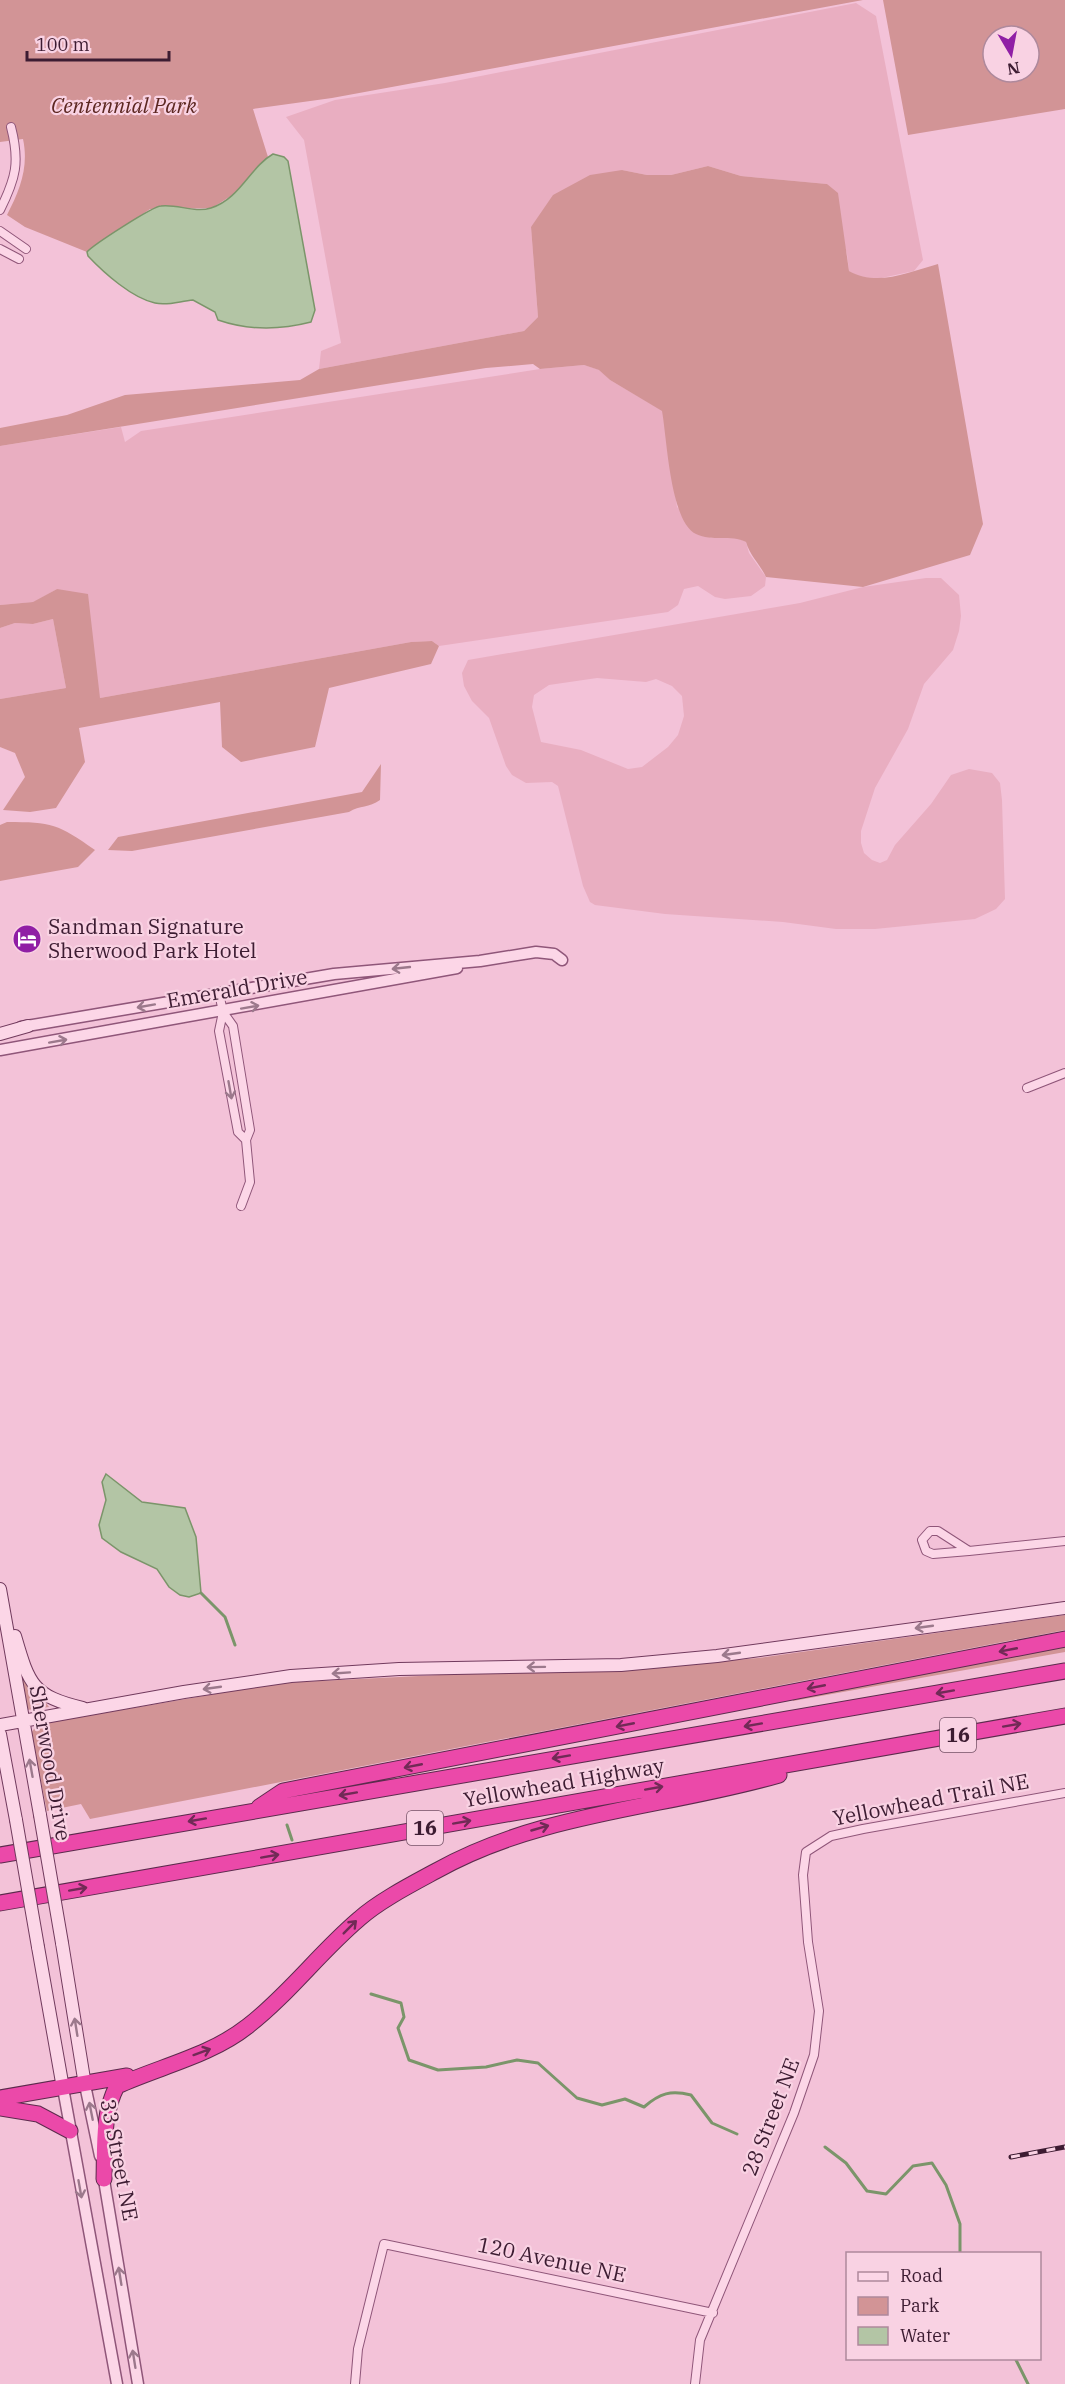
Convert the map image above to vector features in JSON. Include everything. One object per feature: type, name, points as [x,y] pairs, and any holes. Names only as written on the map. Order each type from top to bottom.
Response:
[{"type":"highway","points":[[254,1810],[283,1791],[1065,1639]]},
{"type":"highway","name":"Yellowhead Highway","points":[[0,1854],[1065,1671]]},
{"type":"highway","name":"Yellowhead Highway","points":[[0,1903],[1065,1716]]},
{"type":"highway","points":[[104,2179],[105,2136],[110,2098],[117,2086],[147,2072],[216,2047],[248,2026],[291,1987],[360,1917],[435,1871],[488,1845],[544,1826],[735,1787],[851,1754]]},
{"type":"highway","points":[[0,2098],[85,2085],[147,2072]]},
{"type":"highway","points":[[0,2108],[38,2114],[70,2131]]},
{"type":"main road","points":[[0,1032],[28,1026]]},
{"type":"main road","points":[[0,1589],[22,1661],[32,1682],[40,1692],[53,1700],[87,1708]]},
{"type":"main road","name":"Sherwood Drive","points":[[0,1589],[62,1943]]},
{"type":"main road","points":[[0,1725],[87,1708],[291,1676],[399,1669],[621,1665],[717,1656],[1065,1608]]},
{"type":"main road","name":"Sherwood Drive","points":[[0,1734],[38,1947]]},
{"type":"main road","name":"33 Street NE","points":[[62,1943],[85,2085]]},
{"type":"main road","name":"33 Street NE","points":[[38,1947],[63,2088]]},
{"type":"street","points":[[0,210],[16,169],[17,157],[11,127]]},
{"type":"street","points":[[0,231],[26,249]]},
{"type":"street","points":[[0,249],[19,259]]},
{"type":"street","name":"Emerald Drive","points":[[28,1026],[334,974],[480,961],[536,952],[554,954],[562,960]]},
{"type":"street","name":"Emerald Drive","points":[[0,1050],[437,973],[480,961]]},
{"type":"street","points":[[219,993],[223,1012],[233,1026],[250,1130],[246,1140],[250,1182],[241,1206]]},
{"type":"street","points":[[223,1012],[219,1030],[238,1132],[246,1140]]},
{"type":"street","points":[[1027,1088],[1065,1073]]},
{"type":"street","points":[[969,1551],[938,1531],[930,1531],[922,1540],[926,1551],[933,1554],[969,1551],[1065,1541]]},
{"type":"street","name":"Yellowhead Trail NE","points":[[806,1852],[831,1836],[863,1828],[1065,1793]]},
{"type":"street","name":"28 Street NE","points":[[695,2384],[700,2340],[794,2113],[814,2055],[819,2011],[808,1942],[803,1875],[806,1852]]},
{"type":"street","name":"33 Street NE","points":[[85,2085],[104,2179],[138,2384]]},
{"type":"street","name":"33 Street NE","points":[[63,2088],[117,2384]]},
{"type":"street","name":"120 Avenue NE","points":[[355,2384],[358,2349],[384,2244],[713,2313]]},
{"type":"shaded area","points":[[856,3],[876,16],[923,260],[914,271],[877,279],[860,277],[849,271],[847,254],[827,184],[741,176],[708,166],[671,175],[647,175],[622,170],[531,227],[538,317],[524,331],[319,369],[321,351],[341,343],[304,140],[286,117],[335,100],[445,83]]},
{"type":"shaded area","points":[[584,365],[600,370],[610,380],[663,411],[677,507],[711,538],[738,538],[746,542],[749,553],[766,577],[765,586],[751,596],[725,599],[715,597],[698,586],[684,589],[678,605],[668,612],[439,646],[432,641],[411,642],[100,698],[57,589],[34,602],[0,605],[0,446],[121,427],[125,442],[141,431],[540,369]]},
{"type":"shaded area","points":[[941,578],[959,595],[961,616],[953,650],[924,684],[908,729],[875,788],[861,831],[864,853],[880,863],[887,860],[895,845],[931,804],[951,775],[969,769],[992,773],[1000,783],[1002,800],[1005,899],[996,909],[975,919],[875,929],[836,929],[783,922],[665,914],[595,905],[590,902],[583,886],[558,786],[552,782],[526,783],[512,775],[506,766],[489,718],[472,701],[464,686],[462,673],[468,660],[800,603],[863,587]],"holes":[[[597,678],[646,682],[656,679],[672,686],[682,696],[684,716],[678,735],[668,747],[642,767],[628,769],[581,750],[541,742],[532,707],[534,695],[549,685]]]},
{"type":"shaded area","points":[[53,619],[66,688],[0,699],[0,628],[15,623],[33,624]]},
{"type":"green space","name":"Centennial Park","points":[[0,0],[863,0],[332,98],[253,109],[268,157],[237,192],[212,208],[150,209],[87,252],[25,227],[7,215],[22,178],[25,149],[23,139],[0,142]]},
{"type":"green space","points":[[883,0],[1065,0],[1065,109],[908,135]]},
{"type":"green space","points":[[708,166],[741,176],[827,184],[838,193],[849,271],[860,276],[882,278],[938,264],[983,524],[970,555],[863,587],[766,577],[746,542],[734,538],[708,538],[696,534],[687,526],[680,514],[675,497],[662,411],[610,380],[599,370],[584,365],[540,369],[533,364],[486,368],[0,446],[0,428],[67,415],[125,395],[300,380],[319,369],[524,331],[538,317],[531,227],[553,195],[590,175],[622,170],[647,175],[671,175]]},
{"type":"green space","points":[[57,589],[88,594],[100,698],[411,642],[432,641],[439,646],[431,664],[329,688],[315,747],[241,762],[222,747],[220,702],[79,728],[85,762],[56,808],[30,812],[3,810],[25,777],[15,753],[0,747],[0,699],[66,688],[53,619],[33,624],[15,623],[0,628],[0,605],[33,602]]},
{"type":"green space","points":[[381,764],[380,800],[349,812],[132,851],[108,850],[118,837],[362,792]]},
{"type":"green space","points":[[7,822],[54,826],[95,850],[78,867],[0,881],[0,825]]},
{"type":"green space","points":[[1065,1615],[1065,1630],[90,1819],[81,1804],[47,1811],[31,1733],[45,1723],[279,1683],[459,1674],[621,1670],[758,1658]]},
{"type":"green space","points":[[1065,1646],[1065,1652],[793,1701],[792,1698]]},
{"type":"green space","points":[[20,1667],[49,1707],[27,1710]]},
{"type":"water","points":[[273,154],[284,157],[288,161],[315,310],[311,322],[276,328],[240,326],[218,320],[215,312],[193,300],[169,304],[155,303],[128,290],[88,256],[87,252],[100,242],[161,206],[205,209],[221,204],[230,198]]},
{"type":"water","points":[[106,1474],[142,1502],[185,1508],[196,1537],[201,1593],[189,1597],[180,1595],[169,1587],[157,1569],[121,1552],[102,1538],[99,1525],[106,1500],[102,1482]]},
{"type":"waterway","points":[[201,1593],[225,1617],[235,1645]]},
{"type":"waterway","points":[[287,1825],[292,1840]]},
{"type":"waterway","points":[[371,1994],[401,2003],[404,2017],[398,2028],[409,2060],[438,2070],[486,2067],[517,2060],[538,2063],[577,2098],[602,2105],[625,2099],[644,2107],[666,2094],[691,2095],[712,2123],[737,2134]]},
{"type":"waterway","points":[[825,2147],[846,2163],[867,2191],[886,2194],[913,2166],[932,2163],[946,2185],[960,2224],[960,2252]]},
{"type":"waterway","points":[[1016,2360],[1028,2384]]},
{"type":"railway","points":[[1011,2157],[1065,2147]]},
{"type":"place","name":"Sandman Signature Sherwood Park Hotel","points":[[27,939]]}]
